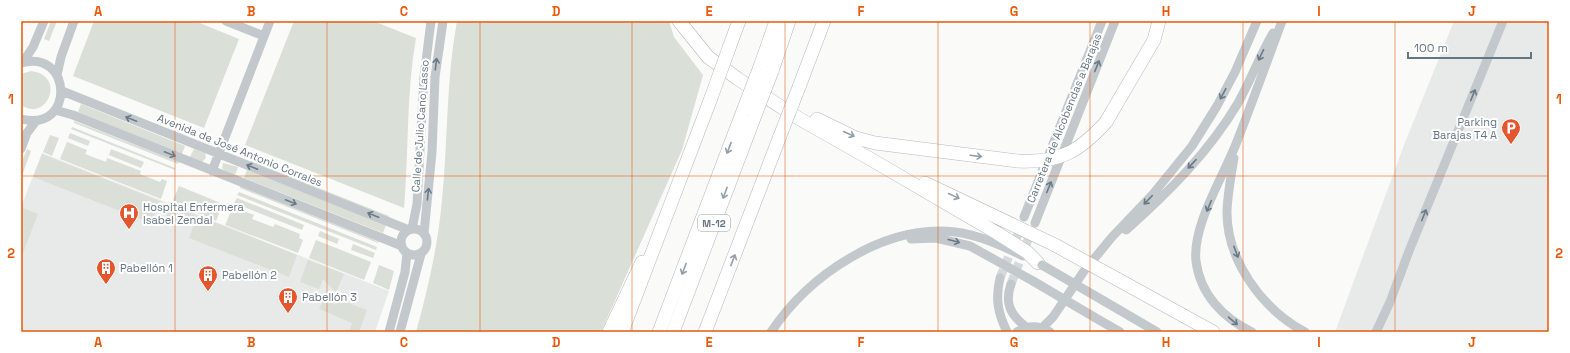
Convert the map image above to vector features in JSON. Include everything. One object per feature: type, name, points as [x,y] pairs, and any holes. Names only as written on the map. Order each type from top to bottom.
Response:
[{"type":"highway","points":[[679,21],[708,57],[774,102],[798,118],[1021,248],[1040,264]]},
{"type":"highway","points":[[622,332],[740,21]]},
{"type":"highway","points":[[766,68],[776,21]]},
{"type":"highway","name":"M-12","points":[[674,331],[766,68],[789,21]]},
{"type":"highway","name":"M-12","points":[[707,327],[824,21]]},
{"type":"highway","points":[[774,102],[801,112],[856,138],[875,143],[1018,161],[1032,162],[1054,159],[1068,153],[1090,140],[1106,122],[1154,40],[1159,21]]},
{"type":"highway","points":[[659,332],[749,114]]},
{"type":"highway","points":[[867,157],[1009,222],[1055,245],[1213,332]]},
{"type":"highway","points":[[609,332],[659,224],[667,212]]},
{"type":"street","points":[[22,63],[33,47],[44,21]]},
{"type":"street","points":[[57,75],[61,57],[74,21]]},
{"type":"street","points":[[226,21],[264,36]]},
{"type":"street","points":[[212,171],[270,21]]},
{"type":"street","name":"Calle de Julio Cano Lasso","points":[[411,229],[417,204],[424,77],[432,21]]},
{"type":"street","name":"Calle de Julio Cano Lasso","points":[[424,233],[432,152],[435,77],[443,21]]},
{"type":"street","name":"Carretera de Alcobendas a Barajas","points":[[1024,217],[1102,21]]},
{"type":"street","name":"Carretera de Alcobendas a Barajas","points":[[1035,223],[1115,21]]},
{"type":"street","points":[[1011,284],[1008,293],[1008,304],[1015,318],[1026,327],[1046,330],[1084,271],[1112,237],[1153,194],[1192,146],[1217,106],[1235,72],[1257,21]]},
{"type":"street","points":[[1100,252],[1159,201],[1214,141],[1238,102],[1263,50],[1281,21]]},
{"type":"street","points":[[1252,332],[1237,325],[1214,305],[1203,286],[1196,261],[1197,241],[1201,224],[1236,145],[1281,21]]},
{"type":"street","points":[[1375,331],[1390,302],[1409,251],[1503,21]]},
{"type":"street","points":[[21,119],[36,121],[47,117],[55,110],[60,100],[62,91],[57,75],[50,67],[34,61],[22,63]]},
{"type":"street","name":"Avenida de José Antonio Corrales","points":[[62,91],[218,154],[411,229]]},
{"type":"street","points":[[55,110],[62,111],[212,171],[404,250],[414,256],[421,254]]},
{"type":"street","points":[[21,150],[27,133],[36,121]]},
{"type":"street","points":[[1236,145],[1227,211],[1232,242],[1237,256],[1248,277],[1264,301],[1287,322],[1304,332]]},
{"type":"street","points":[[389,332],[405,272],[403,235],[411,229],[424,233],[428,244],[421,254],[400,332]]},
{"type":"street","points":[[772,332],[779,321],[809,290],[853,256],[888,241],[915,233],[938,231],[978,236],[1040,264],[1157,332]]},
{"type":"street","points":[[888,241],[936,238],[953,241],[979,250],[1120,332]]},
{"type":"street","points":[[1000,278],[996,292],[997,305],[1007,332]]},
{"type":"street","points":[[1017,332],[1026,327]]},
{"type":"shaded area","points":[[51,21],[57,21],[49,41],[44,39]]},
{"type":"shaded area","points":[[94,21],[195,21],[239,39],[204,128],[73,76]]},
{"type":"shaded area","points":[[294,21],[373,21],[416,38],[409,101],[404,208],[245,145]]},
{"type":"shaded area","points":[[457,21],[669,21],[674,37],[703,75],[682,150],[601,332],[416,332],[425,300],[438,234],[444,178],[453,43]]},
{"type":"shaded area","points":[[1454,21],[1549,21],[1549,332],[1335,332],[1404,145]]},
{"type":"shaded area","points":[[31,71],[42,74],[48,81],[51,88],[45,103],[39,108],[30,109],[21,105],[21,74]]},
{"type":"shaded area","points":[[81,104],[185,146],[182,154],[78,112]]},
{"type":"shaded area","points":[[74,121],[179,162],[178,164],[74,123]]},
{"type":"shaded area","points":[[72,127],[175,168],[175,170],[71,129]]},
{"type":"shaded area","points":[[70,133],[90,141],[88,146],[68,138]]},
{"type":"shaded area","points":[[50,135],[59,138],[52,156],[43,152]]},
{"type":"shaded area","points":[[67,142],[87,150],[85,154],[106,162],[107,158],[141,171],[140,174],[160,182],[162,179],[167,181],[161,199],[60,159]]},
{"type":"shaded area","points":[[27,149],[31,151],[21,178],[21,164]]},
{"type":"shaded area","points":[[111,149],[144,162],[141,168],[109,155]]},
{"type":"shaded area","points":[[194,149],[205,153],[206,158],[202,162],[190,157]]},
{"type":"shaded area","name":"Hospital Enfermera Isabel Zendal","points":[[42,153],[389,291],[375,332],[21,332],[21,207]]},
{"type":"shaded area","points":[[42,154],[160,201],[151,223],[33,177]]},
{"type":"shaded area","points":[[251,161],[389,216],[389,217],[250,162]]},
{"type":"shaded area","points":[[223,163],[238,167],[235,175],[222,168]]},
{"type":"shaded area","points":[[247,170],[386,225],[383,233],[244,178]]},
{"type":"shaded area","points":[[179,186],[223,204],[216,221],[172,203]]},
{"type":"shaded area","points":[[240,186],[379,242],[378,243],[240,188]]},
{"type":"shaded area","points":[[239,192],[377,247],[376,250],[237,195]]},
{"type":"shaded area","points":[[237,198],[304,225],[302,230],[234,203]]},
{"type":"shaded area","points":[[171,205],[297,255],[289,277],[189,238],[196,219],[178,212],[173,222],[165,219]]},
{"type":"shaded area","points":[[21,207],[38,214],[21,258]]},
{"type":"shaded area","points":[[233,207],[254,215],[252,219],[273,227],[275,224],[300,234],[299,238],[303,240],[298,253],[225,225]]},
{"type":"shaded area","points":[[320,231],[339,239],[337,244],[318,236]]},
{"type":"shaded area","points":[[316,240],[371,262],[364,280],[309,258]]},
{"type":"shaded area","points":[[353,244],[375,253],[373,258],[351,250]]},
{"type":"shaded area","points":[[308,260],[344,274],[336,292],[323,279],[319,289],[300,282]]},
{"type":"shaded area","points":[[379,265],[394,271],[389,290],[373,283]]},
{"type":"shaded area","points":[[327,296],[335,305],[340,300],[367,310],[359,332],[349,332],[352,323],[319,309]]},
{"type":"tunnel","points":[[1000,278],[1022,224]]},
{"type":"tunnel","points":[[1011,284],[1032,229]]},
{"type":"place","name":"Parking Barajas T4 A","points":[[1511,145]]},
{"type":"place","name":"Hospital Enfermera Isabel Zendal","points":[[129,230]]},
{"type":"place","name":"Pabellón 1","points":[[106,285]]},
{"type":"place","name":"Pabellón 2","points":[[208,292]]},
{"type":"place","name":"Pabellón 3","points":[[288,314]]}]
